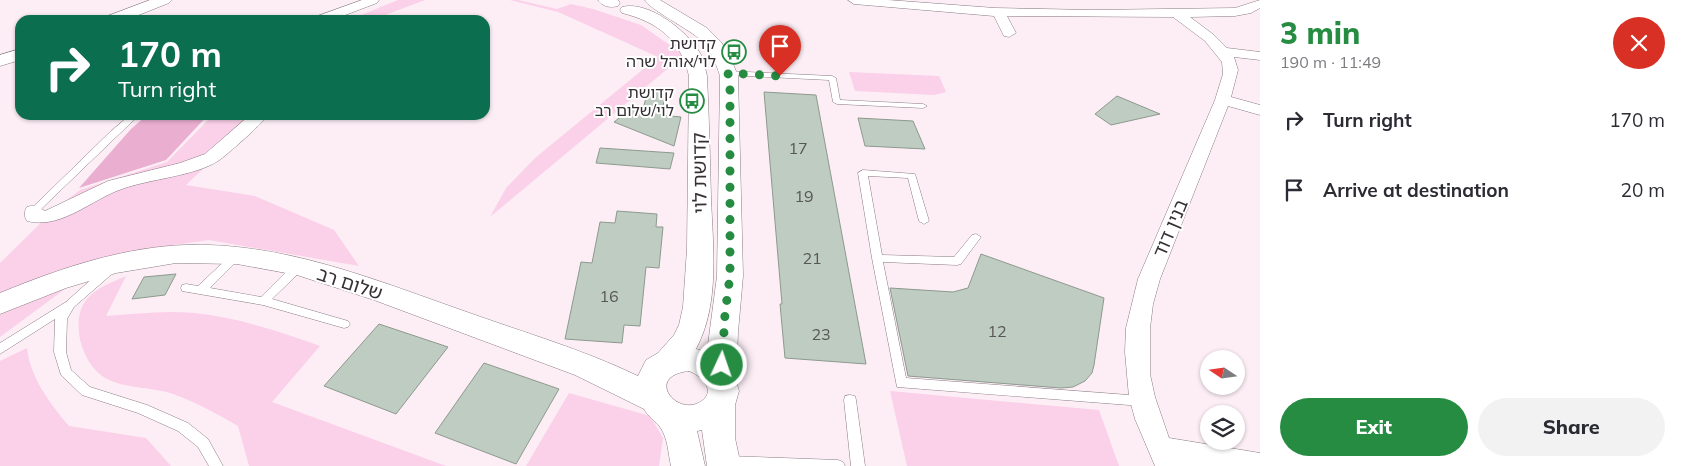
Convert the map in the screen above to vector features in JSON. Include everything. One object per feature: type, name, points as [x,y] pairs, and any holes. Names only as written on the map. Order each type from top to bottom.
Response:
[{"type":"street","points":[[124,15],[164,0]]},
{"type":"street","points":[[333,15],[373,0]]},
{"type":"street","points":[[854,0],[998,11],[1103,14],[1235,12],[1260,14]]},
{"type":"street","points":[[614,3],[647,7],[652,1]]},
{"type":"street","name":"קדושת לוי","points":[[652,1],[688,22],[711,40],[720,52],[728,73],[730,89],[730,276],[723,332],[718,438],[723,464]]},
{"type":"street","name":"קדושת לוי","points":[[614,3],[648,16],[676,37],[691,53],[698,76],[700,249],[697,307],[693,325],[685,342],[663,365]]},
{"type":"street","points":[[1235,12],[1247,10],[1260,3]]},
{"type":"street","points":[[998,11],[1009,33]]},
{"type":"street","points":[[1177,14],[1223,52],[1260,56]]},
{"type":"street","name":"בנין דוד","points":[[1164,458],[1143,401],[1138,381],[1136,352],[1140,306],[1149,279],[1223,100],[1232,70],[1223,52]]},
{"type":"street","points":[[1223,100],[1260,110]]},
{"type":"street","points":[[34,211],[34,216],[48,217],[115,185],[186,167],[211,158],[254,120]]},
{"type":"street","name":"שלום רב","points":[[0,304],[38,288],[117,263],[166,255],[206,253],[237,255],[299,266],[335,276],[575,362],[625,382],[661,406]]},
{"type":"street","points":[[661,406],[683,419],[697,418],[710,413],[720,393],[714,371],[698,361],[685,359],[663,365],[651,382],[661,406],[681,432],[688,466]]},
{"type":"street","name":"שלום רב","points":[[575,362],[600,368],[629,370],[663,365]]},
{"type":"street","points":[[1164,458],[1260,464]]},
{"type":"lane","points":[[728,73],[832,78],[837,102],[923,106]]},
{"type":"lane","points":[[34,211],[129,120]]},
{"type":"lane","points":[[924,221],[912,176],[863,173],[901,382],[1143,401]]},
{"type":"lane","points":[[877,258],[957,261],[976,237]]},
{"type":"lane","points":[[200,291],[237,255]]},
{"type":"lane","points":[[0,350],[70,304],[117,263]]},
{"type":"lane","points":[[263,302],[299,266]]},
{"type":"lane","points":[[186,288],[263,302],[344,324]]},
{"type":"lane","points":[[70,304],[61,319],[60,352],[65,372],[86,391],[142,409],[183,426],[203,443],[216,466]]},
{"type":"lane","points":[[850,400],[858,466]]},
{"type":"lane","points":[[723,464],[838,466]]},
{"type":"shaded area","points":[[398,0],[425,0],[385,15],[361,15]]},
{"type":"shaded area","points":[[510,0],[518,0],[557,9],[571,4],[593,9],[641,25],[684,55],[490,217],[506,188],[535,158],[658,57],[558,12]]},
{"type":"shaded area","points":[[849,72],[939,76],[946,92],[934,95],[855,91]]},
{"type":"shaded area","points":[[141,120],[203,120],[166,160],[79,188],[131,129]]},
{"type":"shaded area","points":[[208,120],[255,120],[186,185],[255,196],[334,230],[359,266],[209,240],[167,246],[119,261],[69,286],[0,337],[0,263],[54,210],[80,190],[167,162]]},
{"type":"shaded area","points":[[126,276],[106,316],[172,312],[210,315],[258,326],[320,346],[272,402],[446,466],[249,466],[238,426],[198,404],[173,394],[109,380],[92,366],[81,344],[79,319],[81,308],[95,291]]},
{"type":"shaded area","points":[[27,348],[32,369],[42,390],[69,426],[146,438],[171,466],[0,466],[0,361]]},
{"type":"shaded area","points":[[890,391],[1099,410],[1119,466],[907,466]]},
{"type":"shaded area","points":[[569,393],[650,416],[663,438],[659,466],[526,466]]},
{"type":"building","points":[[648,91],[666,92],[661,115],[681,117],[674,146],[614,122],[632,108],[642,112]]},
{"type":"building","points":[[764,92],[816,95],[866,364],[785,358]]},
{"type":"building","points":[[1117,96],[1160,114],[1111,125],[1095,114]]},
{"type":"building","points":[[858,118],[913,121],[925,149],[865,146]]},
{"type":"building","points":[[600,148],[674,153],[670,169],[596,163]]},
{"type":"building","points":[[617,211],[657,214],[656,227],[663,227],[659,268],[646,267],[640,326],[624,325],[622,343],[565,339],[581,262],[592,263],[600,222],[615,223]]},
{"type":"building","points":[[981,254],[1104,298],[1094,365],[1092,373],[1085,381],[1073,387],[1061,388],[908,376],[890,288],[953,292],[968,288]]},
{"type":"building","points":[[176,274],[165,295],[132,299],[144,277]]},
{"type":"building","points":[[379,324],[448,347],[396,414],[324,386]]},
{"type":"building","points":[[484,363],[559,389],[516,464],[435,433]]},
{"type":"place","name":"קדושת לוי/אוהל שרה","points":[[734,52]]},
{"type":"place","name":"קדושת לוי/שלום רב","points":[[692,101]]},
{"type":"route","points":[[722,365],[723,332],[730,276],[730,89],[728,73],[780,76]]}]
